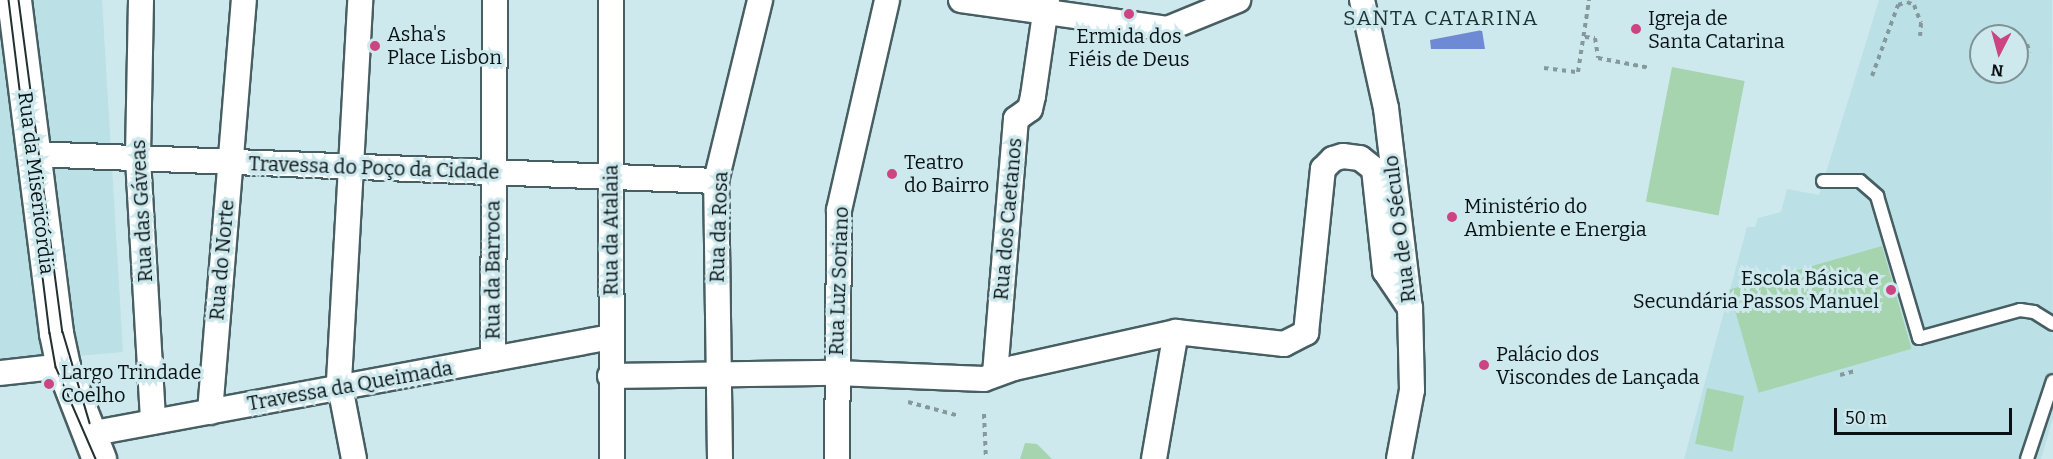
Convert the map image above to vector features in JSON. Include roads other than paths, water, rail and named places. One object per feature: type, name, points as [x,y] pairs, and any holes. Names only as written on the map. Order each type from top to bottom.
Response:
[{"type":"main road","name":"Rua da Misericórdia","points":[[14,0],[32,154],[63,366]]},
{"type":"main road","points":[[63,366],[94,446]]},
{"type":"street","name":"Rua das Gáveas","points":[[141,0],[138,159],[153,422]]},
{"type":"street","name":"Rua do Norte","points":[[210,412],[244,0]]},
{"type":"street","points":[[354,459],[340,388],[360,0]]},
{"type":"street","name":"Rua da Barroca","points":[[494,359],[495,0]]},
{"type":"street","name":"Rua da Atalaia","points":[[611,0],[610,376],[612,459]]},
{"type":"street","name":"Rua da Rosa","points":[[720,459],[716,181],[760,0]]},
{"type":"street","name":"Rua Luz Soriano","points":[[837,459],[839,210],[887,0]]},
{"type":"street","points":[[961,0],[1047,6],[1167,29],[1238,0]]},
{"type":"street","name":"Rua de O Século","points":[[1362,0],[1386,108],[1410,308],[1412,390],[1399,459]]},
{"type":"street","name":"Rua dos Caetanos","points":[[994,374],[1016,119],[1030,109],[1047,6]]},
{"type":"street","name":"Travessa do Poço da Cidade","points":[[32,154],[352,170],[493,172],[716,181]]},
{"type":"street","points":[[610,376],[836,374],[984,379],[994,374],[1176,332],[1284,344],[1306,333],[1323,169],[1333,159],[1342,156],[1360,158],[1374,169],[1385,271],[1410,308]]},
{"type":"street","points":[[1154,459],[1176,332]]},
{"type":"street","name":"Travessa da Queimada","points":[[94,446],[153,422],[610,338]]},
{"type":"street","points":[[0,372],[63,366]]},
{"type":"lane","points":[[1823,181],[1860,181],[1876,196],[1919,338],[2020,310],[2034,312],[2053,324]]},
{"type":"lane","points":[[2027,459],[2053,381]]},
{"type":"water","points":[[1482,30],[1485,49],[1431,49],[1430,40]]},
{"type":"tram line","points":[[9,0],[56,367],[96,459]]},
{"type":"tram line","points":[[19,0],[63,332],[90,423]]},
{"type":"place","name":"Ermida dos Fiéis de Deus","points":[[1129,14]]},
{"type":"place","name":"Igreja de Santa Catarina","points":[[1636,29]]},
{"type":"place","name":"Asha's Place Lisbon","points":[[375,46]]},
{"type":"place","name":"Teatro do Bairro","points":[[892,174]]},
{"type":"place","name":"Ministério do Ambiente e Energia","points":[[1452,217]]},
{"type":"place","name":"Escola Básica e Secundária Passos Manuel","points":[[1891,290]]},
{"type":"place","name":"Palácio dos Viscondes de Lançada","points":[[1484,365]]},
{"type":"place","name":"Largo Trindade Coelho","points":[[49,384]]},
{"type":"district","name":"SANTA CATARINA","points":[[1441,18]]}]
